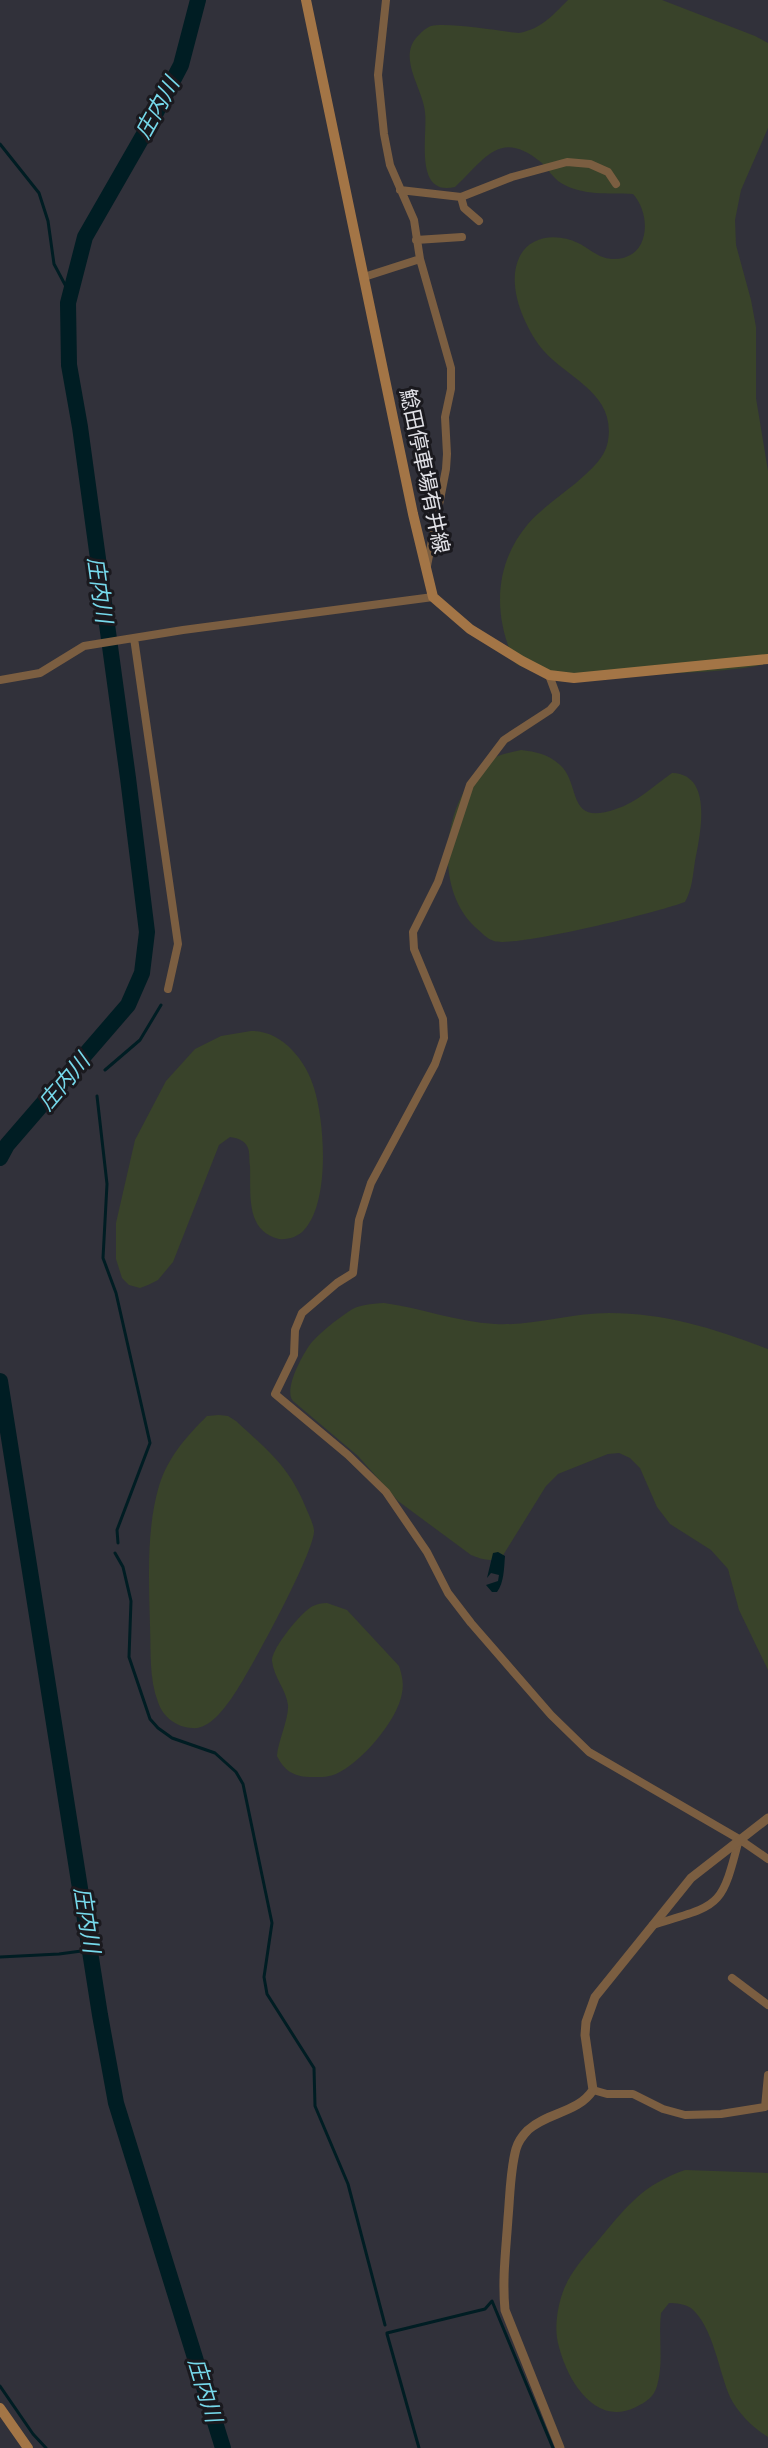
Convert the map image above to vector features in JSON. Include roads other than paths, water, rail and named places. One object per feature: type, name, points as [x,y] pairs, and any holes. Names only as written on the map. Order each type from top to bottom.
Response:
[{"type":"main road","name":"鯰田停車場有井線","points":[[306,0],[426,573],[433,597]]},
{"type":"main road","points":[[433,597],[470,629],[549,675],[574,678],[768,659]]},
{"type":"main road","points":[[0,2408],[28,2448]]},
{"type":"street","points":[[386,0],[379,65],[379,95],[390,165],[414,220],[420,259],[451,368],[451,389],[445,417],[446,469],[426,573]]},
{"type":"street","points":[[400,190],[461,197],[512,177],[567,162],[590,164],[608,172],[616,183]]},
{"type":"street","points":[[461,197],[464,208],[479,221]]},
{"type":"street","points":[[416,240],[462,237]]},
{"type":"street","points":[[364,277],[420,259]]},
{"type":"street","points":[[0,680],[40,673],[84,646],[433,597]]},
{"type":"street","points":[[133,638],[178,944],[168,989]]},
{"type":"street","points":[[549,675],[556,694],[555,703],[550,710],[504,740],[470,785],[438,882],[413,932],[414,949],[443,1019],[444,1038],[435,1064],[371,1183],[359,1220],[353,1273],[321,1296],[296,1323],[294,1355],[275,1394],[348,1455],[386,1492],[427,1552],[448,1593],[471,1623],[551,1715],[588,1752],[739,1839],[768,1859]]},
{"type":"street","points":[[560,2448],[505,2310],[503,2288],[511,2189],[517,2148],[525,2133],[540,2122],[587,2100],[593,2090],[585,2044],[586,2022],[595,1997],[691,1878],[768,1818]]},
{"type":"street","points":[[653,1925],[706,1909],[719,1898],[728,1881],[739,1839]]},
{"type":"street","points":[[732,1978],[768,2005]]},
{"type":"street","points":[[593,2090],[607,2094],[633,2094],[663,2109],[685,2115],[721,2114],[766,2107],[768,2075]]},
{"type":"street","points":[[19,2434],[20,2448]]},
{"type":"water","points":[[498,1552],[505,1556],[503,1575],[497,1592],[492,1592],[486,1585],[498,1581],[499,1575],[491,1573],[487,1578],[493,1553]]},
{"type":"waterway","name":"庄内川","points":[[0,1158],[7,1145],[128,1005],[142,973],[147,932],[80,427],[69,365],[68,303],[85,237],[181,65],[198,0]]},
{"type":"waterway","points":[[0,144],[39,193],[48,221],[54,264],[70,294]]},
{"type":"waterway","points":[[105,1070],[140,1040],[161,1005]]},
{"type":"waterway","points":[[97,1096],[107,1184],[103,1258],[116,1293],[150,1443],[117,1530],[118,1543]]},
{"type":"waterway","name":"庄内川","points":[[0,1381],[100,2015],[116,2103],[223,2448]]},
{"type":"waterway","points":[[115,1553],[123,1567],[131,1601],[129,1657],[150,1719],[172,1738],[215,1753],[236,1772],[243,1784],[272,1923],[264,1977],[267,1994],[314,2068],[315,2106],[348,2184],[385,2325]]},
{"type":"waterway","points":[[0,1957],[89,1950]]},
{"type":"waterway","points":[[387,2333],[485,2309],[492,2301],[553,2448]]},
{"type":"waterway","points":[[387,2334],[419,2448]]},
{"type":"waterway","points":[[0,2386],[33,2434],[46,2448]]}]
